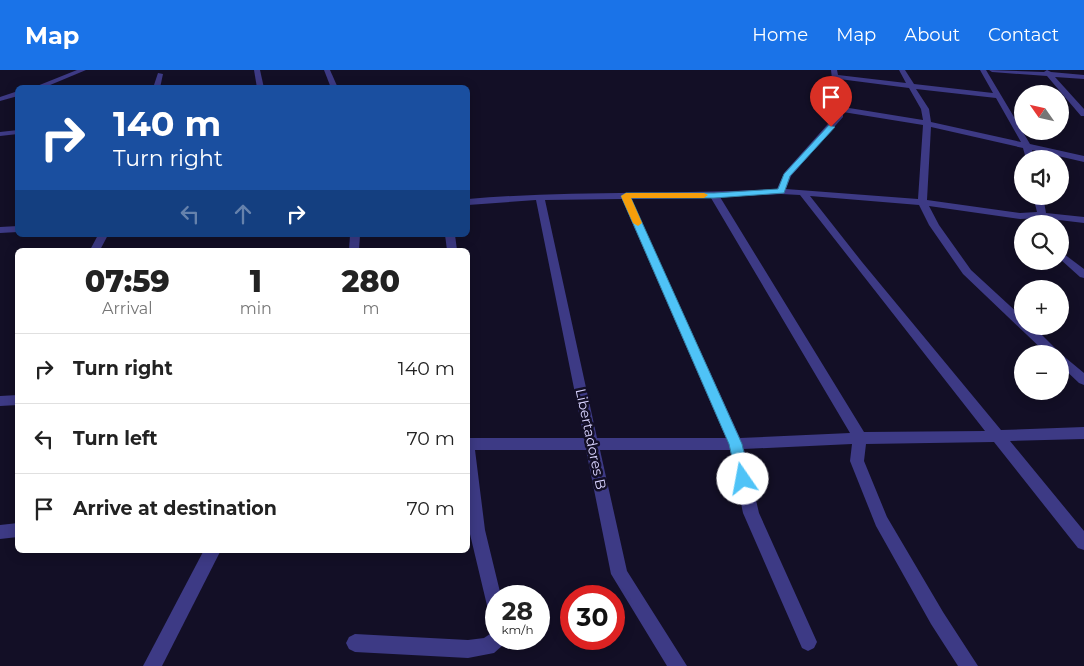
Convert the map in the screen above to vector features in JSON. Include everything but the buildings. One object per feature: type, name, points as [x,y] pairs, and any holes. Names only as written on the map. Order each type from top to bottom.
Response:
[{"type":"street","points":[[43,85],[83,70]]},
{"type":"street","points":[[257,70],[260,85]]},
{"type":"street","points":[[327,70],[334,85]]},
{"type":"street","points":[[902,70],[925,109],[927,123],[922,202],[934,225],[967,272],[1014,316]]},
{"type":"street","points":[[983,70],[1028,150]]},
{"type":"street","points":[[992,70],[1047,72],[1084,78]]},
{"type":"street","points":[[1047,72],[1084,114]]},
{"type":"street","points":[[157,85],[160,74]]},
{"type":"street","points":[[781,191],[782,184],[787,175],[840,116],[834,74],[998,96]]},
{"type":"street","points":[[0,99],[15,94]]},
{"type":"street","points":[[1074,102],[1084,104]]},
{"type":"street","points":[[839,109],[886,114],[1084,159]]},
{"type":"street","points":[[0,134],[15,132]]},
{"type":"street","points":[[470,202],[540,197],[714,195],[781,191],[922,202],[1014,215]]},
{"type":"street","points":[[804,194],[858,264],[1084,543]]},
{"type":"street","points":[[714,195],[860,438],[857,461],[881,521],[937,618],[969,666]]},
{"type":"street","points":[[626,196],[736,444],[751,513],[808,642]]},
{"type":"street","name":"Libertadores B","points":[[540,197],[619,574],[678,666]]},
{"type":"street","points":[[1069,219],[1084,220]]},
{"type":"street","points":[[0,230],[15,229]]},
{"type":"street","points":[[1069,262],[1084,275]]},
{"type":"street","points":[[1035,335],[1046,345]]},
{"type":"street","points":[[1069,366],[1084,380]]},
{"type":"street","points":[[0,401],[15,400]]},
{"type":"street","points":[[470,444],[736,444],[860,438],[1070,435],[1084,433]]},
{"type":"street","points":[[470,470],[476,530],[489,585]]},
{"type":"street","points":[[0,532],[15,530]]},
{"type":"street","points":[[152,666],[211,553]]},
{"type":"street","points":[[355,642],[468,649],[485,646]]},
{"type":"slow traffic","points":[[638,223],[626,196],[704,195]]},
{"type":"route","points":[[743,479],[736,444],[626,196],[714,195],[781,191],[782,184],[787,175],[831,127]]}]
